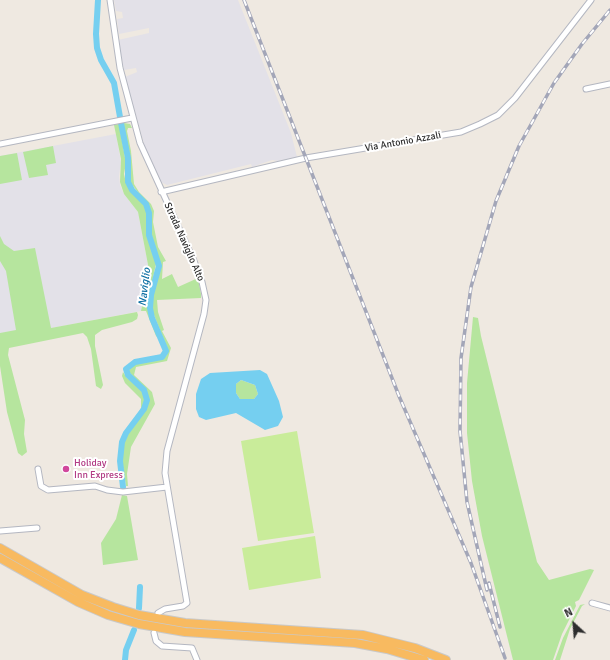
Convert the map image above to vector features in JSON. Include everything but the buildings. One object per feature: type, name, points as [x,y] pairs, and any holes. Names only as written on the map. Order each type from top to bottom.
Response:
[{"type":"highway","points":[[0,548],[76,592],[113,607],[139,615],[185,623],[363,635],[402,644],[446,660]]},
{"type":"highway","points":[[0,558],[78,602],[114,617],[139,624],[185,632],[355,643],[394,651],[424,660]]},
{"type":"street","name":"Strada Naviglio Alto","points":[[110,0],[118,59],[132,118],[145,156],[194,261],[202,282],[206,300],[204,314],[167,451],[165,473],[187,601],[183,606],[165,609],[158,613]]},
{"type":"street","name":"Via Antonio Azzali","points":[[161,192],[306,158],[461,132],[480,124],[498,115],[515,98],[591,0]]},
{"type":"street","points":[[586,89],[610,84]]},
{"type":"street","points":[[0,144],[132,118]]},
{"type":"street","points":[[38,469],[41,486],[48,490],[95,486],[107,490],[123,492],[168,487]]},
{"type":"street","points":[[0,531],[37,528]]},
{"type":"street","points":[[592,603],[610,608]]},
{"type":"street","points":[[154,633],[156,641],[162,646],[192,648],[197,660]]},
{"type":"shaded area","points":[[114,0],[238,0],[291,133],[297,157],[278,161],[272,160],[252,167],[251,164],[167,185],[161,182],[145,147],[125,77],[137,72],[136,68],[124,70],[118,40],[149,33],[149,28],[119,34],[117,19],[123,18],[122,12],[116,11]]},
{"type":"shaded area","points":[[116,134],[121,162],[119,176],[120,185],[124,194],[138,212],[149,270],[141,311],[0,338],[0,156]]},
{"type":"green space","points":[[124,123],[130,124],[132,128],[128,128],[127,131],[131,151],[134,184],[139,192],[151,204],[154,211],[153,222],[158,247],[166,261],[163,262],[162,279],[172,274],[178,287],[198,278],[201,294],[201,298],[157,300],[158,312],[164,330],[162,331],[171,348],[167,361],[136,367],[134,375],[152,392],[155,404],[131,447],[127,474],[128,486],[126,486],[122,461],[124,443],[130,430],[145,411],[149,400],[146,389],[128,371],[135,364],[162,359],[166,356],[168,350],[152,310],[153,292],[161,266],[151,233],[152,214],[147,204],[130,182],[130,155],[123,128]]},
{"type":"green space","points":[[119,124],[126,163],[124,174],[126,183],[144,204],[147,212],[147,235],[156,264],[149,296],[148,310],[151,321],[160,339],[156,336],[146,311],[141,311],[149,270],[138,212],[124,194],[120,182],[121,159],[114,125]]},
{"type":"green space","points":[[53,146],[56,163],[46,165],[48,175],[29,178],[23,152]]},
{"type":"green space","points":[[17,153],[22,180],[0,184],[0,156]]},
{"type":"green space","points":[[0,236],[4,244],[14,251],[35,248],[51,328],[137,312],[138,315],[137,319],[132,322],[102,330],[95,335],[95,346],[103,385],[101,389],[96,386],[91,349],[87,337],[83,333],[9,348],[8,355],[25,420],[24,434],[27,452],[22,456],[18,453],[7,412],[0,366],[0,333],[16,330],[6,271],[0,261]]},
{"type":"green space","points":[[473,317],[478,318],[481,336],[537,562],[549,580],[590,569],[594,570],[579,600],[575,602],[576,606],[562,634],[553,660],[513,660],[482,536],[472,481],[467,433],[467,383]]},
{"type":"green space","points":[[123,372],[127,378],[141,388],[145,396],[143,408],[134,421],[141,408],[141,399],[125,383],[122,376]]},
{"type":"green space","points":[[241,380],[255,385],[258,394],[254,399],[240,399],[236,393],[236,384]]},
{"type":"green space","points":[[297,431],[314,533],[258,541],[241,441]]},
{"type":"green space","points":[[122,495],[127,496],[138,560],[103,565],[101,543],[116,519]]},
{"type":"green space","points":[[315,536],[321,578],[249,590],[242,548]]},
{"type":"green space","points":[[585,604],[582,606],[570,629],[560,660],[555,660],[563,638],[580,605]]},
{"type":"water","points":[[260,370],[267,374],[279,401],[283,417],[278,426],[265,430],[236,413],[206,420],[199,417],[196,409],[196,394],[201,379],[210,373]],"holes":[[[241,380],[255,385],[258,394],[254,399],[240,399],[236,393],[236,384]]]},
{"type":"waterway","name":"Naviglio","points":[[98,0],[96,34],[97,48],[101,60],[114,83],[120,117]]},
{"type":"waterway","name":"Naviglio","points":[[121,123],[128,158],[128,182],[132,190],[146,204],[149,213],[149,235],[159,266],[151,295],[150,308],[152,318],[166,351],[162,357],[135,362],[126,369],[128,375],[144,390],[147,400],[144,409],[126,433],[122,442],[120,461],[123,487]]},
{"type":"waterway","name":"Naviglio","points":[[139,608],[140,587]]},
{"type":"waterway","name":"Naviglio","points":[[125,660],[126,650],[134,630]]},
{"type":"railway","points":[[244,0],[399,396],[471,563],[505,658]]},
{"type":"railway","points":[[487,590],[467,502],[460,431],[461,358],[471,287],[496,201],[519,146],[554,83],[582,44],[610,10]]},
{"type":"railway","points":[[489,583],[500,627]]},
{"type":"place","name":"Holiday Inn Express","points":[[66,469]]}]
